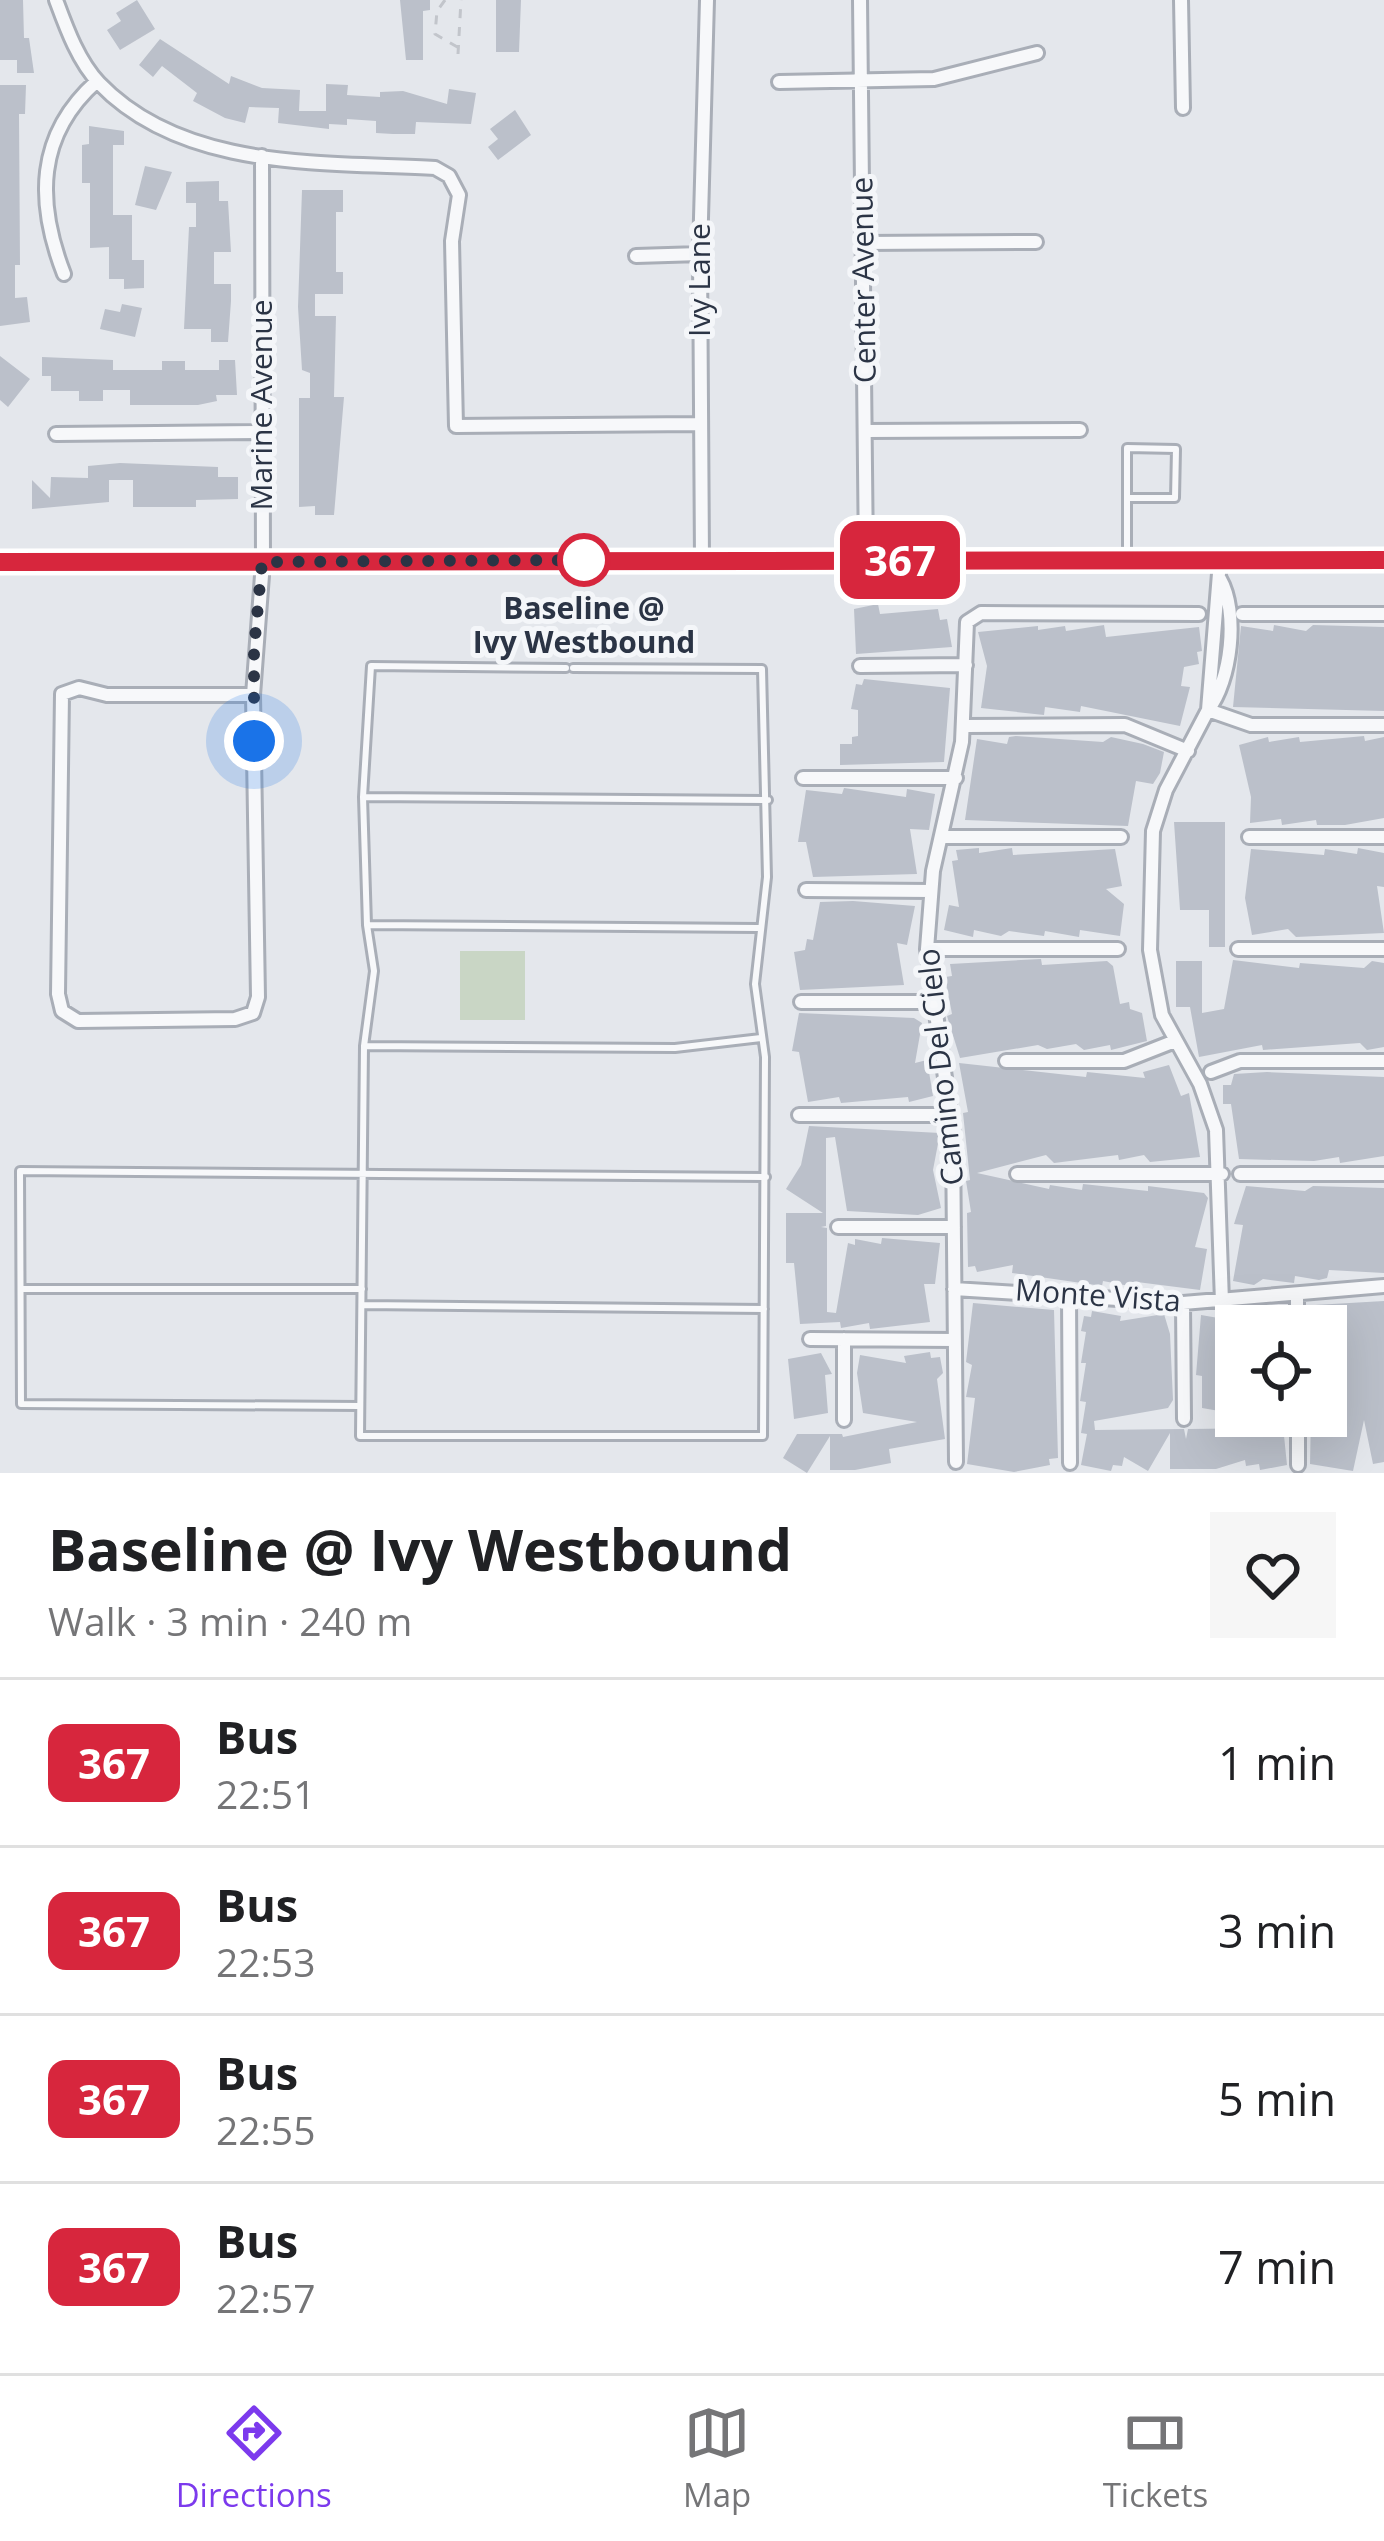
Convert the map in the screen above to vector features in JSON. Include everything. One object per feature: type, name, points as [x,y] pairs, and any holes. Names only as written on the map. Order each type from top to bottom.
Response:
[{"type":"main road","points":[[0,562],[1127,561],[1220,570],[1384,560]]},
{"type":"street","points":[[56,0],[97,81],[131,108],[197,143],[262,156],[435,168],[449,176],[459,195],[452,241],[455,426],[699,424]]},
{"type":"street","name":"Ivy Lane","points":[[702,560],[700,254],[707,0]]},
{"type":"street","name":"Center Avenue","points":[[860,0],[866,560]]},
{"type":"street","points":[[1181,0],[1183,108]]},
{"type":"street","points":[[779,82],[934,79],[1037,53]]},
{"type":"street","points":[[64,274],[48,232],[48,150],[69,106],[97,81]]},
{"type":"street","name":"Marine Avenue","points":[[253,695],[107,695],[79,688],[62,694],[62,1011],[77,1021],[236,1019],[253,1012],[258,997],[253,695],[262,562],[262,156]]},
{"type":"street","points":[[863,244],[1036,242]]},
{"type":"street","points":[[636,256],[700,254]]},
{"type":"street","points":[[866,431],[1080,430]]},
{"type":"street","points":[[56,434],[260,432]]},
{"type":"street","points":[[1208,710],[1214,594],[1220,570]]},
{"type":"street","points":[[1220,570],[1228,595],[1221,693],[1166,790],[1151,845],[1152,973],[1174,1041],[1213,1114],[1222,1174],[1222,1302]]},
{"type":"street","name":"Camino Del Cielo","points":[[956,1462],[951,1115],[931,1002],[927,949],[931,891],[964,725],[967,622],[981,613],[1199,614]]},
{"type":"street","points":[[1242,614],[1384,614]]},
{"type":"street","points":[[860,666],[965,665]]},
{"type":"street","points":[[1208,710],[1262,725],[1384,725]]},
{"type":"street","points":[[964,725],[1125,725],[1188,751]]},
{"type":"street","points":[[803,778],[956,778]]},
{"type":"street","points":[[940,837],[1121,837]]},
{"type":"street","points":[[1249,837],[1384,837]]},
{"type":"street","points":[[806,890],[931,891]]},
{"type":"street","points":[[927,949],[1118,949]]},
{"type":"street","points":[[1238,949],[1384,949]]},
{"type":"street","points":[[801,1002],[931,1002]]},
{"type":"street","points":[[1006,1061],[1124,1061],[1174,1041]]},
{"type":"street","points":[[1211,1072],[1240,1061],[1384,1061]]},
{"type":"street","points":[[799,1115],[951,1115]]},
{"type":"street","points":[[1017,1174],[1222,1174]]},
{"type":"street","points":[[1240,1174],[1384,1174]]},
{"type":"street","points":[[838,1227],[954,1228]]},
{"type":"street","name":"Monte Vista","points":[[954,1288],[1183,1303],[1384,1286]]},
{"type":"street","points":[[1297,1295],[1297,1305]]},
{"type":"street","points":[[1069,1296],[1070,1463]]},
{"type":"street","points":[[1183,1303],[1184,1419]]},
{"type":"street","points":[[810,1339],[955,1340]]},
{"type":"street","points":[[844,1340],[844,1420]]},
{"type":"street","points":[[1298,1437],[1298,1465]]},
{"type":"lane","points":[[1127,498],[1175,498],[1176,449],[1126,448],[1127,561]]},
{"type":"lane","points":[[371,666],[762,669],[767,877],[755,984],[763,1038],[766,1177],[763,1436],[360,1436],[364,1046],[374,971],[367,926],[363,797],[371,666]]},
{"type":"lane","points":[[363,797],[768,800]]},
{"type":"lane","points":[[367,926],[758,928]]},
{"type":"lane","points":[[364,1046],[675,1048],[763,1038]]},
{"type":"lane","points":[[360,1406],[21,1405],[20,1171],[766,1177]]},
{"type":"lane","points":[[21,1289],[362,1289]]},
{"type":"lane","points":[[362,1305],[764,1309]]},
{"type":"path","points":[[446,0],[437,11],[435,34],[458,51],[461,0]]},
{"type":"green space","points":[[460,951],[525,951],[525,1020],[460,1020]]},
{"type":"building","points":[[0,0],[23,0],[24,38],[29,38],[34,73],[17,73],[17,60],[0,60]]},
{"type":"building","points":[[137,0],[155,29],[120,50],[107,30],[121,21],[116,13]]},
{"type":"building","points":[[400,0],[430,0],[430,10],[423,11],[423,60],[406,60]]},
{"type":"building","points":[[496,0],[521,0],[519,52],[496,52]]},
{"type":"building","points":[[160,39],[229,84],[231,76],[262,88],[300,90],[299,111],[326,111],[326,84],[348,85],[347,95],[380,97],[380,92],[403,91],[447,104],[449,89],[476,93],[471,124],[416,122],[415,134],[393,134],[376,133],[376,121],[347,119],[347,125],[329,124],[329,129],[278,123],[279,108],[249,107],[245,123],[225,118],[193,101],[197,93],[162,66],[153,77],[139,65]]},
{"type":"building","points":[[0,85],[26,85],[25,114],[19,114],[20,265],[15,265],[15,298],[27,297],[30,322],[0,326]]},
{"type":"building","points":[[515,110],[531,135],[498,160],[488,147],[498,139],[490,129]]},
{"type":"building","points":[[89,126],[124,131],[124,145],[113,145],[113,215],[132,215],[132,260],[144,260],[144,288],[124,289],[124,279],[109,279],[109,247],[90,248],[90,183],[82,183],[82,145],[89,144]]},
{"type":"building","points":[[145,166],[172,172],[156,210],[135,205]]},
{"type":"building","points":[[219,181],[219,201],[228,201],[231,252],[214,252],[214,284],[231,284],[228,342],[211,342],[211,329],[184,329],[189,227],[196,227],[196,203],[186,203],[186,182]]},
{"type":"building","points":[[302,190],[343,190],[343,212],[336,212],[336,272],[343,272],[343,294],[315,294],[315,316],[336,316],[334,397],[344,397],[334,515],[315,515],[315,506],[299,507],[299,398],[310,398],[310,373],[302,370],[298,307]]},
{"type":"building","points":[[122,304],[142,308],[135,337],[100,329],[105,309],[120,312]]},
{"type":"building","points":[[0,356],[30,379],[8,407],[0,400]]},
{"type":"building","points":[[42,357],[113,360],[113,370],[162,370],[162,361],[185,361],[185,370],[219,370],[219,360],[235,360],[237,395],[216,395],[217,401],[198,405],[130,405],[130,390],[103,390],[103,401],[79,401],[79,391],[51,391],[51,376],[42,376]]},
{"type":"building","points":[[88,466],[218,467],[218,477],[238,477],[238,499],[196,500],[196,507],[133,507],[133,480],[109,480],[109,502],[32,509],[32,480],[50,498],[51,477],[88,478]]},
{"type":"building","points":[[878,604],[880,614],[938,609],[940,620],[947,619],[952,647],[856,654],[854,609]]},
{"type":"building","points":[[1104,625],[1106,637],[1199,627],[1202,651],[1197,652],[1199,664],[1184,667],[1181,686],[1190,687],[1180,726],[1081,706],[1080,712],[1045,707],[1044,715],[981,708],[987,666],[978,632],[1038,626],[1038,630],[1065,626],[1066,631]]},
{"type":"building","points":[[1274,625],[1306,631],[1313,625],[1384,627],[1384,711],[1233,707],[1241,626],[1273,631]]},
{"type":"building","points":[[864,679],[950,688],[944,762],[840,765],[840,744],[852,744],[852,737],[858,736],[858,710],[851,709],[856,684],[862,685]]},
{"type":"building","points":[[1364,736],[1365,741],[1384,737],[1384,818],[1345,825],[1317,825],[1316,820],[1282,825],[1281,819],[1250,823],[1251,797],[1239,745],[1268,737],[1269,742],[1299,737],[1300,742]]},
{"type":"building","points":[[1009,737],[1103,742],[1111,737],[1164,752],[1153,784],[1136,781],[1128,826],[965,820],[977,739],[1007,744]]},
{"type":"building","points":[[844,788],[906,797],[907,789],[935,794],[929,830],[910,829],[917,874],[813,877],[806,842],[798,842],[806,790],[842,794]]},
{"type":"building","points":[[1174,822],[1225,822],[1225,947],[1209,947],[1209,910],[1180,910]]},
{"type":"building","points":[[979,848],[979,853],[1012,848],[1013,855],[1115,849],[1122,886],[1106,889],[1124,904],[1120,936],[1080,930],[1079,937],[1045,931],[1044,936],[1009,931],[1001,936],[974,930],[973,937],[944,930],[949,905],[959,907],[952,861],[958,860],[956,850]]},
{"type":"building","points":[[1358,848],[1384,853],[1384,887],[1377,886],[1384,933],[1296,937],[1288,929],[1252,935],[1245,898],[1251,849],[1324,855],[1325,849],[1357,854]]},
{"type":"building","points":[[820,902],[915,906],[907,945],[897,943],[904,985],[800,990],[794,952],[805,950],[807,939],[813,940]]},
{"type":"building","points":[[1041,959],[1042,965],[1107,961],[1113,966],[1120,1004],[1129,1002],[1130,1009],[1142,1013],[1147,1041],[1111,1050],[1110,1045],[1084,1050],[1076,1044],[1047,1049],[1038,1045],[960,1058],[947,1016],[952,1014],[945,977],[952,976],[950,964]]},
{"type":"building","points":[[1233,960],[1299,968],[1300,963],[1364,968],[1372,961],[1384,963],[1384,1047],[1367,1050],[1360,1043],[1263,1050],[1262,1045],[1199,1057],[1190,1007],[1176,1007],[1176,961],[1202,961],[1202,1013],[1224,1009]]},
{"type":"building","points":[[799,1013],[914,1018],[922,1023],[915,1063],[927,1060],[933,1096],[909,1102],[908,1097],[841,1103],[839,1097],[808,1102],[799,1052],[792,1051]]},
{"type":"building","points":[[959,1063],[1086,1077],[1087,1072],[1145,1078],[1143,1072],[1169,1065],[1181,1096],[1189,1093],[1200,1157],[1150,1162],[1144,1155],[1119,1160],[1118,1155],[1054,1163],[1046,1155],[977,1173],[1049,1189],[1050,1185],[1082,1190],[1083,1184],[1204,1193],[1208,1198],[1195,1247],[1207,1249],[1200,1290],[1137,1282],[1135,1287],[1103,1281],[1102,1286],[1012,1273],[1013,1265],[977,1272],[975,1266],[968,1267],[967,1213],[971,1212],[966,1181],[970,1180],[963,1113],[968,1112]]},
{"type":"building","points":[[1234,1074],[1384,1077],[1384,1156],[1340,1163],[1339,1157],[1239,1159],[1231,1104],[1223,1104],[1223,1085],[1231,1085]]},
{"type":"building","points":[[809,1126],[940,1133],[933,1170],[941,1208],[918,1215],[847,1211],[835,1137],[826,1138],[826,1226],[821,1227],[827,1228],[827,1312],[836,1313],[848,1243],[855,1245],[855,1239],[881,1244],[882,1238],[940,1243],[935,1284],[924,1284],[930,1322],[870,1329],[869,1323],[841,1328],[840,1322],[800,1324],[794,1263],[786,1263],[786,1213],[823,1213],[786,1189],[801,1165]]},
{"type":"building","points":[[1246,1186],[1305,1191],[1313,1186],[1384,1188],[1384,1273],[1329,1270],[1327,1278],[1295,1276],[1294,1283],[1233,1281],[1243,1225],[1234,1224]]},
{"type":"building","points":[[1384,1301],[1384,1462],[1373,1464],[1364,1420],[1353,1471],[1310,1464],[1311,1437],[1347,1437],[1347,1305],[1315,1305]]},
{"type":"building","points":[[973,1303],[1054,1310],[1058,1458],[1049,1459],[1050,1465],[1014,1472],[967,1464],[975,1398],[966,1397],[972,1365],[966,1362]]},
{"type":"building","points":[[1092,1311],[1121,1316],[1120,1321],[1164,1314],[1170,1334],[1173,1400],[1168,1408],[1094,1421],[1095,1430],[1184,1429],[1186,1439],[1188,1429],[1215,1429],[1215,1437],[1284,1437],[1287,1465],[1260,1470],[1259,1464],[1246,1466],[1245,1460],[1216,1469],[1170,1469],[1170,1433],[1148,1471],[1124,1457],[1122,1466],[1113,1465],[1111,1471],[1081,1465],[1087,1434],[1081,1433],[1086,1332],[1081,1331],[1084,1316],[1091,1317]]},
{"type":"building","points":[[1201,1315],[1215,1317],[1215,1410],[1202,1408],[1202,1376],[1196,1375]]},
{"type":"building","points":[[930,1352],[931,1358],[940,1357],[943,1373],[937,1379],[945,1439],[889,1449],[891,1463],[855,1470],[830,1470],[830,1436],[807,1473],[783,1458],[797,1434],[842,1434],[843,1437],[917,1422],[863,1413],[857,1373],[860,1355],[906,1363],[904,1356]]},
{"type":"building","points":[[821,1353],[832,1374],[825,1375],[828,1413],[794,1419],[788,1359]]},
{"type":"bus line","name":"367","points":[[0,562],[1384,560]]},
{"type":"place","name":"Baseline @ Ivy Westbound","points":[[584,560]]},
{"type":"route","points":[[254,741],[254,649],[262,602],[262,562],[584,560]]}]
